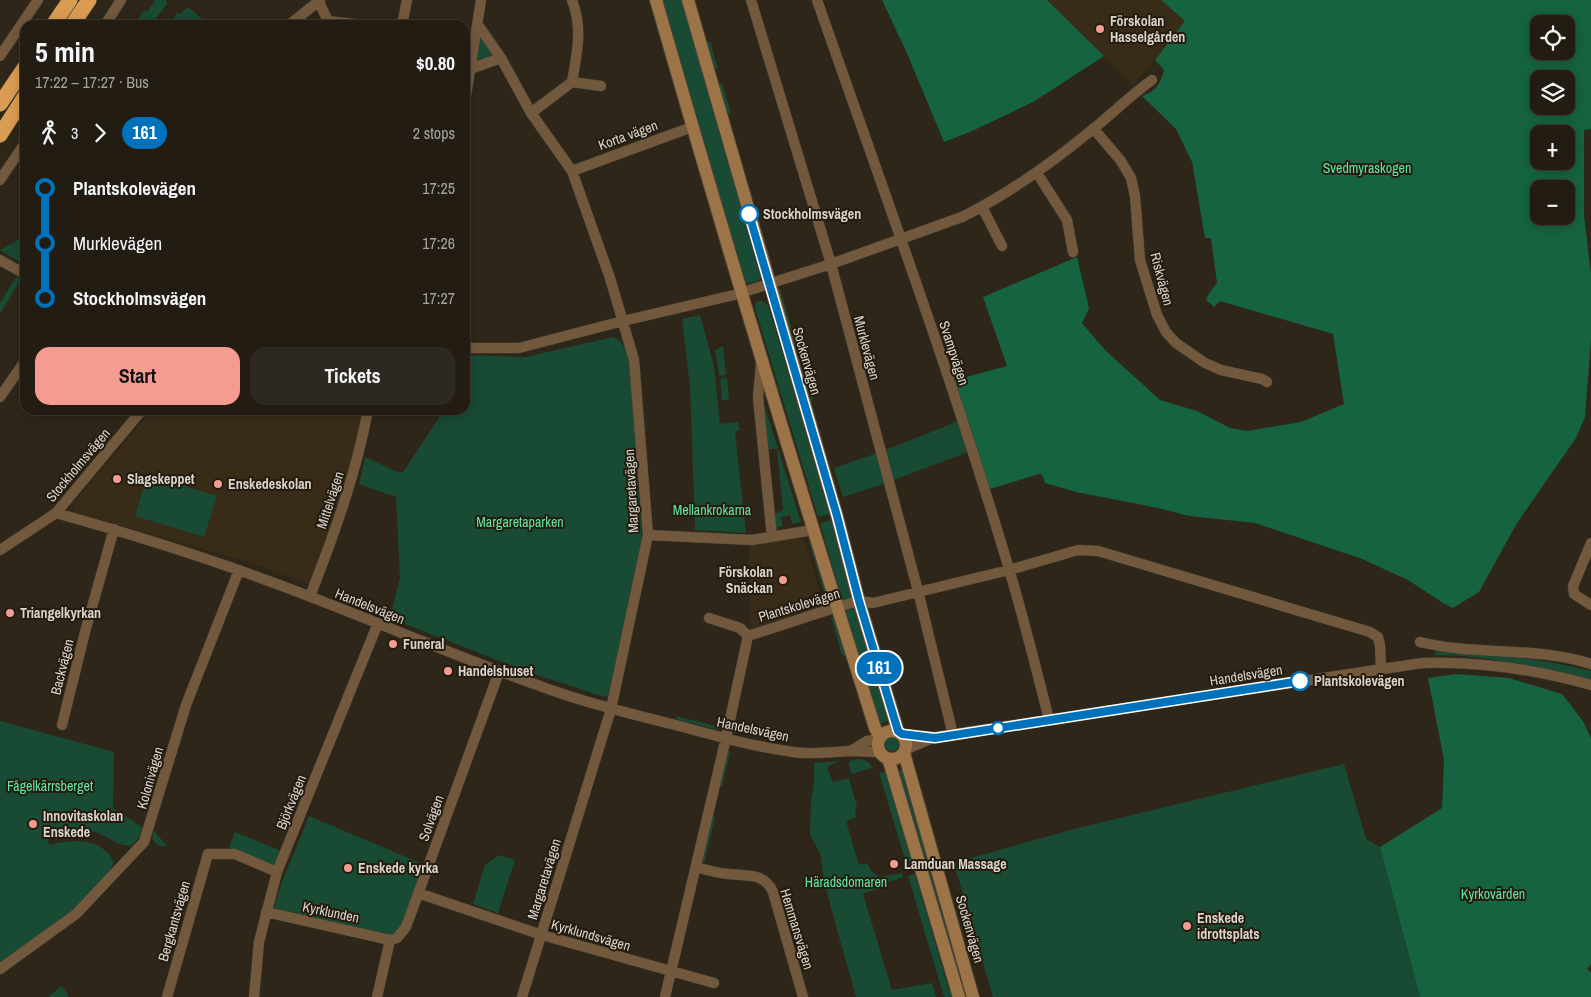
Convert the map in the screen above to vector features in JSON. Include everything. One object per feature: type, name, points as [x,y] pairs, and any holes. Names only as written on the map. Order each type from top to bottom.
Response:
[{"type":"highway","points":[[56,20],[70,0]]},
{"type":"highway","points":[[75,20],[89,0]]},
{"type":"highway","points":[[0,104],[20,74]]},
{"type":"highway","points":[[0,135],[20,104]]},
{"type":"street","points":[[24,20],[38,0]]},
{"type":"street","points":[[108,20],[122,0]]},
{"type":"street","points":[[403,20],[407,0]]},
{"type":"street","points":[[470,69],[481,0]]},
{"type":"street","points":[[531,113],[572,82],[579,42],[576,10],[572,0]]},
{"type":"street","points":[[656,0],[761,358],[879,738],[878,748],[884,755],[959,997]]},
{"type":"street","name":"Sockenvägen","points":[[688,0],[768,283],[837,516],[859,601],[900,732],[907,744],[905,752],[973,997]]},
{"type":"street","name":"Murklevägen","points":[[751,0],[831,264],[918,591],[953,735]]},
{"type":"street","name":"Svampvägen","points":[[817,0],[902,239],[970,444],[1009,570],[1049,719]]},
{"type":"street","points":[[295,20],[319,1],[327,20]]},
{"type":"street","name":"Margaretavägen","points":[[478,25],[500,58],[531,113],[572,171],[610,278],[634,360],[648,535],[611,709],[522,997]]},
{"type":"street","points":[[0,56],[20,27]]},
{"type":"street","points":[[470,69],[500,58]]},
{"type":"street","points":[[470,348],[519,348],[742,292],[831,264],[962,217],[1037,173],[1094,129],[1140,88],[1152,80]]},
{"type":"street","points":[[572,82],[601,86]]},
{"type":"street","name":"Korta vägen","points":[[572,171],[692,127]]},
{"type":"street","name":"Riskvägen","points":[[1094,129],[1131,178],[1135,196],[1140,260],[1157,315],[1166,332],[1176,343],[1205,363],[1221,370],[1262,379],[1267,382]]},
{"type":"street","points":[[0,180],[20,150]]},
{"type":"street","points":[[1037,173],[1067,220],[1073,252]]},
{"type":"street","points":[[982,207],[1002,246]]},
{"type":"street","points":[[0,260],[20,271]]},
{"type":"street","points":[[761,358],[758,398],[772,537]]},
{"type":"street","points":[[0,397],[20,368]]},
{"type":"street","name":"Stockholmsvägen","points":[[2,548],[56,513],[138,415]]},
{"type":"street","name":"Mittelvägen","points":[[310,596],[352,482],[367,415]]},
{"type":"street","name":"Handelsvägen","points":[[56,513],[114,529],[239,570],[310,596],[500,672],[611,709],[762,747],[822,754],[851,751],[884,755]]},
{"type":"street","name":"Backvägen","points":[[62,725],[114,529]]},
{"type":"street","points":[[648,535],[752,540],[813,530]]},
{"type":"street","points":[[1591,543],[1573,586],[1574,594],[1591,605]]},
{"type":"street","name":"Plantskolevägen","points":[[748,636],[837,606],[859,601],[873,603],[1009,570],[1078,550],[1098,551],[1370,632],[1378,637],[1381,668]]},
{"type":"street","name":"Kolonivägen","points":[[0,969],[76,914],[144,842],[186,706],[239,570]]},
{"type":"street","name":"Plantskolevägen","points":[[709,618],[740,628],[748,636]]},
{"type":"street","name":"Björkvägen","points":[[254,997],[259,942],[278,872],[378,623]]},
{"type":"street","name":"Plantskolevägen","points":[[665,997],[748,636]]},
{"type":"street","points":[[1420,642],[1438,647],[1543,654],[1591,664]]},
{"type":"street","name":"Handelsvägen","points":[[905,752],[935,738],[1422,663],[1455,662],[1508,668],[1591,685]]},
{"type":"street","name":"Solvägen","points":[[390,940],[397,938],[406,928],[500,672]]},
{"type":"street","points":[[879,738],[886,731],[900,732]]},
{"type":"street","name":"Handelsvägen","points":[[900,732],[935,738]]},
{"type":"street","name":"Handelsvägen","points":[[851,751],[879,738]]},
{"type":"street","points":[[884,755],[897,758],[905,752]]},
{"type":"street","name":"Bergkantsvägen","points":[[167,997],[208,854],[235,854],[278,872]]},
{"type":"street","name":"Hemmansvägen","points":[[696,867],[726,874],[752,876],[761,878],[769,883],[803,997]]},
{"type":"street","name":"Kyrklundsvägen","points":[[418,893],[542,935],[672,972]]},
{"type":"street","name":"Kyrklunden","points":[[266,912],[390,940]]},
{"type":"street","points":[[377,997],[390,940]]},
{"type":"street","points":[[672,972],[714,982]]},
{"type":"shaded area","points":[[1047,0],[1161,0],[1186,21],[1133,86]]},
{"type":"shaded area","name":"Enskedeskolan","points":[[148,415],[364,415],[340,506],[310,585],[251,563],[74,512],[73,503]]},
{"type":"shaded area","name":"Förskolan Snäckan","points":[[798,538],[805,541],[824,606],[751,629],[749,545]]},
{"type":"green space","points":[[155,0],[166,0],[167,4],[155,20],[137,20],[144,10],[147,12]]},
{"type":"green space","points":[[661,0],[683,0],[762,278],[755,282],[743,284]]},
{"type":"green space","points":[[882,0],[1047,0],[1104,56],[1033,102],[970,132],[944,142],[906,51]]},
{"type":"green space","name":"Svedmyraskogen","points":[[1161,0],[1591,0],[1591,129],[1584,130],[1584,215],[1591,274],[1591,339],[1585,417],[1576,438],[1517,523],[1479,592],[1453,608],[1408,580],[1362,559],[1255,523],[1189,516],[1076,492],[1045,483],[1042,475],[1039,474],[990,489],[952,381],[1007,366],[983,297],[1077,257],[1089,308],[1082,323],[1105,350],[1160,400],[1197,411],[1230,428],[1247,431],[1301,422],[1344,404],[1333,334],[1220,301],[1214,307],[1206,300],[1217,283],[1211,238],[1205,238],[1192,162],[1176,129],[1142,96],[1151,92],[1159,84],[1164,70],[1155,60],[1185,21]]},
{"type":"green space","points":[[188,7],[204,20],[172,20],[177,13],[180,14]]},
{"type":"green space","points":[[480,37],[494,55],[478,61],[476,60]]},
{"type":"green space","points":[[710,41],[718,69],[714,69],[706,42]]},
{"type":"green space","points":[[722,83],[731,113],[726,114],[718,85]]},
{"type":"green space","points":[[20,239],[20,262],[0,250]]},
{"type":"green space","points":[[16,277],[20,279],[0,314],[0,303]]},
{"type":"green space","points":[[780,288],[801,361],[797,362],[778,291]]},
{"type":"green space","points":[[761,300],[768,305],[831,514],[818,517],[755,308],[755,303]]},
{"type":"green space","name":"Mellankrokarna","points":[[700,315],[714,366],[720,424],[738,422],[740,430],[735,432],[746,533],[695,530],[690,386],[682,319]]},
{"type":"green space","name":"Margaretaparken","points":[[613,337],[622,344],[631,363],[642,544],[609,692],[608,696],[604,697],[528,672],[390,618],[400,578],[396,497],[359,484],[365,457],[397,472],[403,472],[441,415],[470,415],[470,355],[526,357]]},
{"type":"green space","points":[[723,346],[726,375],[719,376],[715,350]]},
{"type":"green space","points":[[803,365],[813,401],[809,402],[798,367]]},
{"type":"green space","points":[[727,378],[729,400],[722,400],[720,379]]},
{"type":"green space","points":[[763,401],[801,522],[792,524],[790,515],[781,517],[783,526],[776,528],[774,514],[783,510],[777,449],[767,449]]},
{"type":"green space","points":[[959,421],[968,452],[891,481],[883,451]]},
{"type":"green space","points":[[877,453],[886,483],[843,497],[834,468]]},
{"type":"green space","points":[[147,475],[217,496],[204,537],[135,516]]},
{"type":"green space","points":[[832,520],[854,597],[842,601],[820,523]]},
{"type":"green space","points":[[809,542],[812,542],[830,602],[828,605]]},
{"type":"green space","points":[[856,608],[890,720],[879,724],[845,611]]},
{"type":"green space","points":[[833,616],[846,655],[843,656],[832,619]]},
{"type":"green space","points":[[1435,651],[1513,657],[1572,666],[1591,671],[1591,679],[1474,657],[1434,655]]},
{"type":"green space","name":"Kyrkovärden","points":[[1456,674],[1509,678],[1562,694],[1583,721],[1591,738],[1591,964],[1587,969],[1591,973],[1591,997],[1420,997],[1380,847],[1442,808],[1444,760],[1428,678]]},
{"type":"green space","points":[[676,716],[722,729],[718,730],[676,719]]},
{"type":"green space","name":"Fågelkärrsberget","points":[[0,721],[114,752],[113,808],[143,828],[138,839],[131,846],[117,843],[100,834],[89,831],[71,832],[48,838],[49,845],[77,841],[94,844],[109,854],[114,862],[95,890],[80,904],[47,931],[0,963]]},
{"type":"green space","points":[[892,737],[897,739],[899,744],[897,749],[892,751],[887,749],[885,744],[887,739]]},
{"type":"green space","points":[[729,750],[730,753],[722,787],[719,786]]},
{"type":"green space","points":[[858,759],[867,761],[872,768],[851,774],[850,761]]},
{"type":"green space","name":"Häradsdomaren","points":[[840,761],[827,768],[833,782],[849,778],[857,807],[855,809],[856,818],[846,821],[859,865],[867,863],[872,872],[879,877],[902,873],[903,877],[880,885],[880,888],[863,894],[892,990],[932,983],[936,997],[856,997],[824,880],[820,853],[810,835],[814,763]]},
{"type":"green space","name":"Enskede idrottsplats","points":[[1344,764],[1366,839],[1380,847],[1420,997],[993,997],[954,863],[1070,830]]},
{"type":"green space","points":[[904,769],[971,997],[963,997],[897,771]]},
{"type":"green space","points":[[888,771],[890,785],[913,864],[907,866],[879,773]]},
{"type":"green space","points":[[309,816],[425,865],[402,928],[391,935],[274,908],[281,884]]},
{"type":"green space","points":[[712,817],[715,817],[704,864],[702,861]]},
{"type":"green space","points":[[154,831],[167,846],[160,846],[154,842],[152,837]]},
{"type":"green space","points":[[235,832],[281,851],[275,864],[271,865],[229,848]]},
{"type":"green space","points":[[499,855],[515,860],[498,913],[473,904],[485,865]]},
{"type":"green space","points":[[915,874],[948,987],[955,997],[944,997],[908,876]]},
{"type":"green space","points":[[62,986],[69,997],[48,997]]},
{"type":"bus line","name":"161","points":[[749,214],[898,731],[902,734],[935,738],[1300,681]]},
{"type":"place","name":"Förskolan Hasselgården","points":[[1100,29]]},
{"type":"place","name":"Stockholmsvägen","points":[[749,214]]},
{"type":"place","name":"Slagskeppet","points":[[117,479]]},
{"type":"place","name":"Enskedeskolan","points":[[218,484]]},
{"type":"place","name":"Förskolan Snäckan","points":[[783,580]]},
{"type":"place","name":"Triangelkyrkan","points":[[10,613]]},
{"type":"place","name":"Funeral","points":[[393,644]]},
{"type":"place","name":"Handelshuset","points":[[448,671]]},
{"type":"place","name":"Plantskolevägen","points":[[1300,681]]},
{"type":"place","name":"Innovitaskolan Enskede","points":[[33,824]]},
{"type":"place","name":"Lamduan Massage","points":[[894,864]]},
{"type":"place","name":"Enskede kyrka","points":[[348,868]]},
{"type":"place","name":"Enskede idrottsplats","points":[[1187,926]]}]
